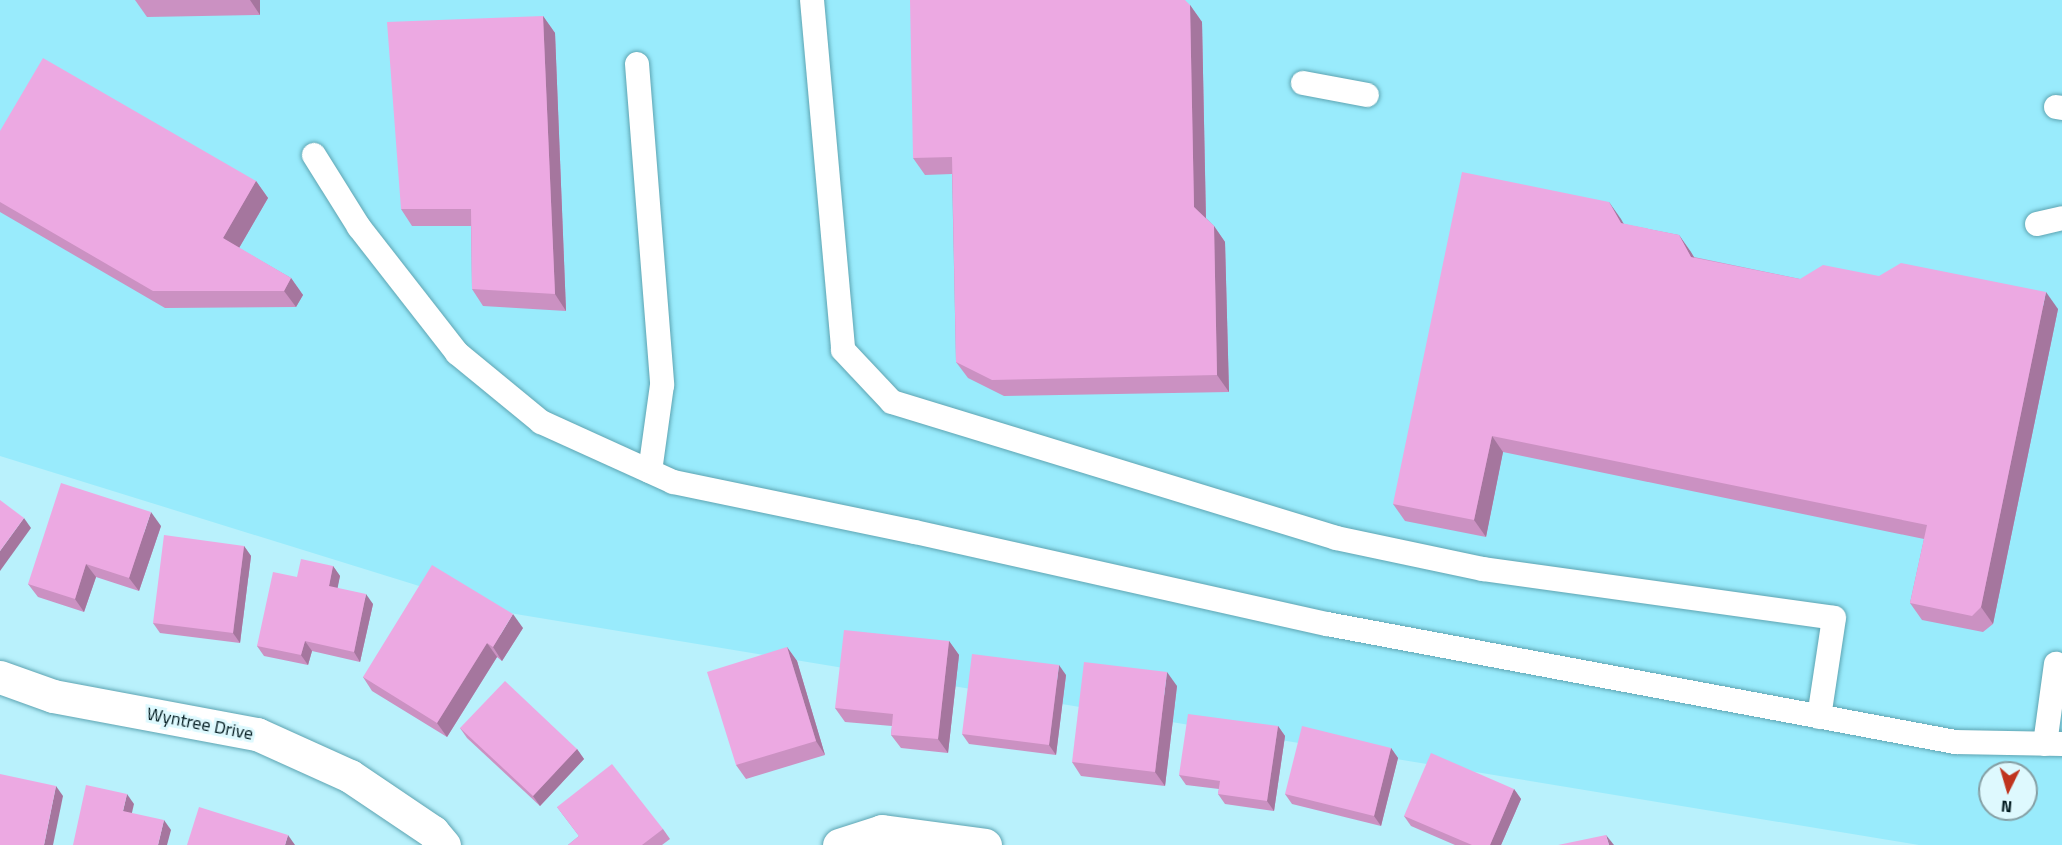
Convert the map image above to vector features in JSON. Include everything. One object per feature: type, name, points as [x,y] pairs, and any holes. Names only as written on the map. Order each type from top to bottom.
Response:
[{"type":"street","name":"Wyntree Drive","points":[[0,677],[53,696],[257,734],[350,776],[433,832],[444,845]]},
{"type":"street","points":[[839,845],[882,831],[985,845]]},
{"type":"lane","points":[[812,0],[843,350],[892,402],[1336,538],[1483,569],[1834,618],[1819,717]]},
{"type":"lane","points":[[637,64],[662,385],[650,471]]},
{"type":"lane","points":[[1303,83],[1367,95]]},
{"type":"lane","points":[[314,154],[360,227],[457,353],[541,422],[673,482],[915,532],[1328,624],[1955,742],[2054,744],[2056,664]]},
{"type":"lane","points":[[2037,224],[2062,218]]},
{"type":"shaded area","points":[[0,0],[2062,0],[2062,845],[1919,845],[503,612],[0,456]]},
{"type":"building","points":[[910,0],[1185,0],[1190,5],[1194,207],[1214,226],[1217,375],[992,380],[956,362],[952,157],[913,158]]},
{"type":"building","points":[[543,16],[555,294],[472,289],[471,209],[401,209],[387,22]]},
{"type":"building","points":[[43,58],[256,181],[223,238],[291,278],[284,291],[153,291],[0,202],[0,131]]},
{"type":"building","points":[[1462,172],[1609,202],[1621,223],[1679,235],[1691,257],[1800,279],[1823,265],[1879,276],[1901,263],[2046,292],[1981,607],[1972,616],[1910,603],[1927,525],[1492,436],[1474,520],[1393,504]]},
{"type":"building","points":[[61,483],[151,512],[129,578],[86,564],[75,599],[28,584]]},
{"type":"building","points":[[0,500],[24,518],[0,551]]},
{"type":"building","points":[[164,535],[244,546],[233,633],[153,623]]},
{"type":"building","points":[[301,559],[333,566],[329,586],[366,594],[354,652],[305,641],[301,655],[257,646],[273,572],[297,577]]},
{"type":"building","points":[[432,565],[513,614],[493,647],[487,643],[437,723],[363,677]]},
{"type":"building","points":[[844,630],[949,641],[938,739],[891,735],[893,714],[835,708]]},
{"type":"building","points":[[787,647],[816,741],[736,765],[707,672]]},
{"type":"building","points":[[972,654],[1059,665],[1049,745],[962,734]]},
{"type":"building","points":[[1084,662],[1167,672],[1155,772],[1072,762]]},
{"type":"building","points":[[505,681],[577,749],[533,796],[460,728]]},
{"type":"building","points":[[1188,714],[1278,726],[1267,801],[1218,794],[1220,781],[1179,775]]},
{"type":"building","points":[[1302,726],[1391,748],[1374,816],[1285,794]]},
{"type":"building","points":[[1431,753],[1514,789],[1490,845],[1472,845],[1404,816]]},
{"type":"building","points":[[612,764],[663,829],[642,845],[568,845],[579,836],[557,807]]},
{"type":"building","points":[[0,774],[56,786],[44,845],[0,845]]},
{"type":"building","points":[[86,785],[127,794],[123,811],[164,820],[158,845],[73,845]]},
{"type":"building","points":[[199,807],[288,835],[285,845],[187,845]]},
{"type":"building","points":[[1606,835],[1609,845],[1558,845]]}]
